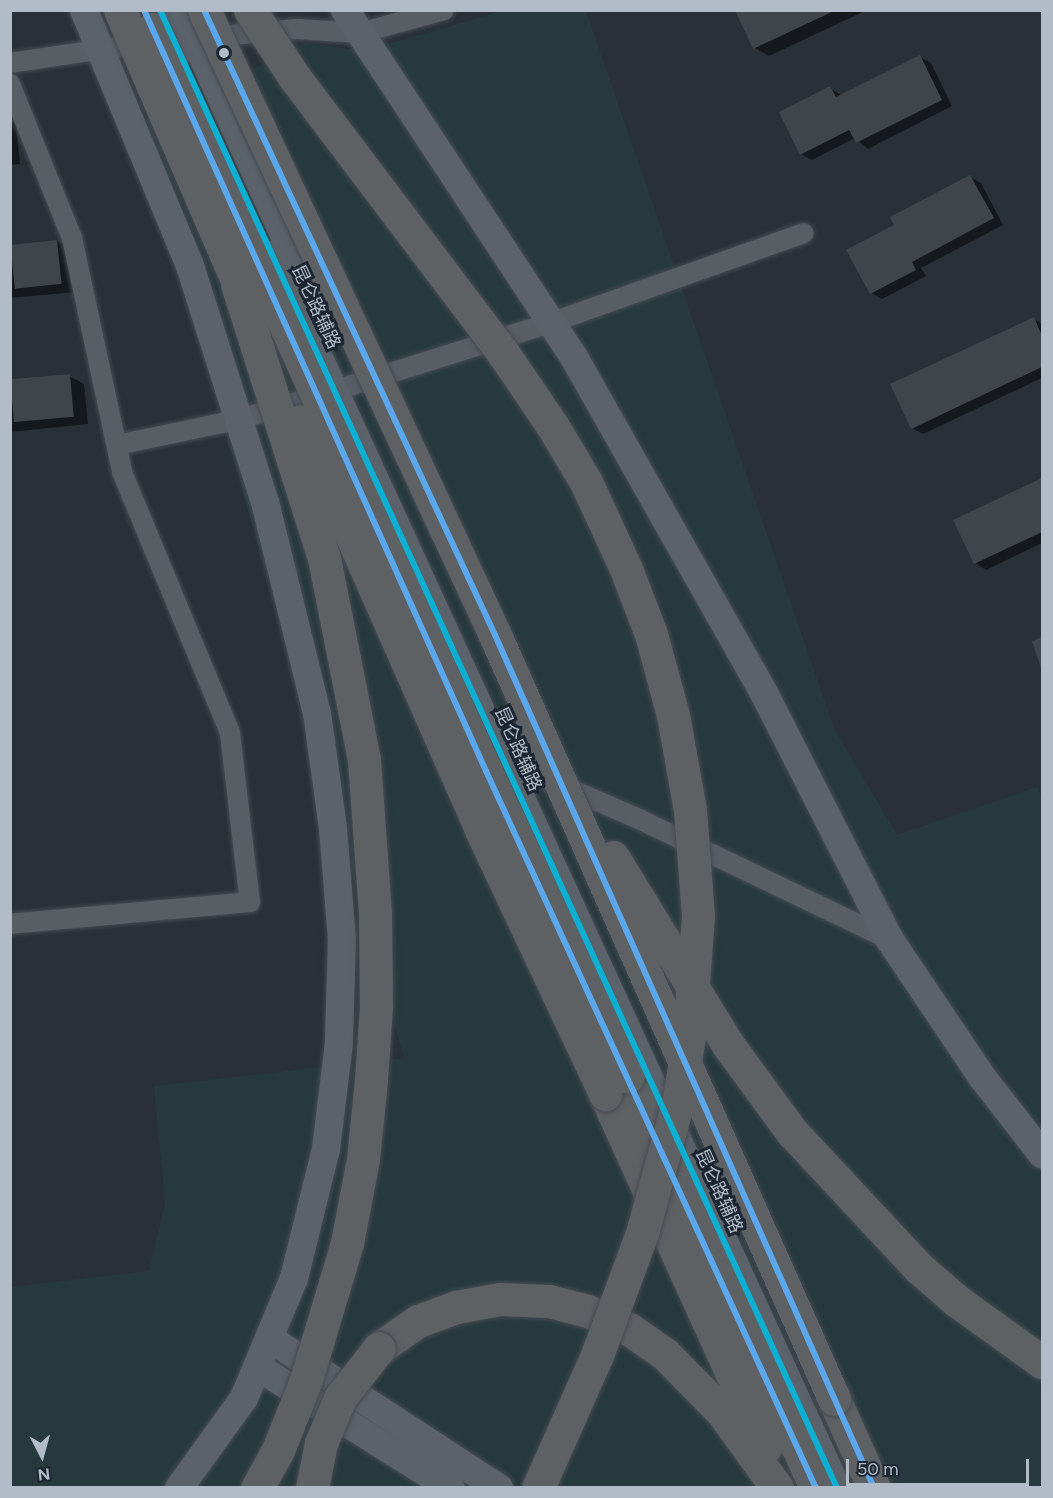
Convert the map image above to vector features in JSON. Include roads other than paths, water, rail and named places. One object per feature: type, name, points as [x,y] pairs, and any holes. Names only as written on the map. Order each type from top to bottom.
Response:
[{"type":"highway","points":[[120,10],[237,284],[343,510],[481,830],[783,1488]]},
{"type":"highway","points":[[144,10],[486,771],[816,1488]]},
{"type":"highway","points":[[250,10],[295,78],[503,353],[552,424],[586,483],[626,569],[651,634],[673,715],[690,810],[698,916],[690,1026],[681,1087],[669,1143],[642,1233],[592,1366],[538,1488]]},
{"type":"highway","points":[[190,29],[588,815],[729,1046],[792,1131],[919,1268],[957,1302],[1042,1362]]},
{"type":"highway","points":[[237,284],[324,558],[363,760],[376,961],[368,1103],[347,1243],[306,1380],[278,1450],[257,1488]]},
{"type":"highway","points":[[495,635],[874,1488]]},
{"type":"highway","points":[[312,1488],[321,1443],[340,1398],[379,1348],[418,1321],[456,1307],[500,1299],[549,1301],[588,1311],[629,1329],[665,1354],[723,1413],[777,1488]]},
{"type":"main road","points":[[84,10],[190,266],[241,419],[317,713],[333,828],[342,939],[339,1043],[326,1149],[294,1278],[272,1340],[244,1398],[179,1488]]},
{"type":"main road","points":[[160,10],[190,29]]},
{"type":"main road","name":"昆仑路辅路","points":[[181,10],[343,387],[528,771],[854,1488]]},
{"type":"main road","points":[[353,22],[575,359],[764,693],[890,940],[982,1077],[1042,1154]]},
{"type":"main road","points":[[343,387],[837,1488]]},
{"type":"main road","points":[[272,1340],[499,1488]]},
{"type":"main road","points":[[259,1368],[451,1488]]},
{"type":"street","points":[[10,63],[101,50],[190,29],[238,37],[444,10]]},
{"type":"street","points":[[10,84],[72,238],[122,472],[230,733],[250,902],[10,924]]},
{"type":"street","points":[[117,445],[241,419],[550,323],[804,233]]},
{"type":"street","points":[[528,771],[639,819],[890,940]]}]
